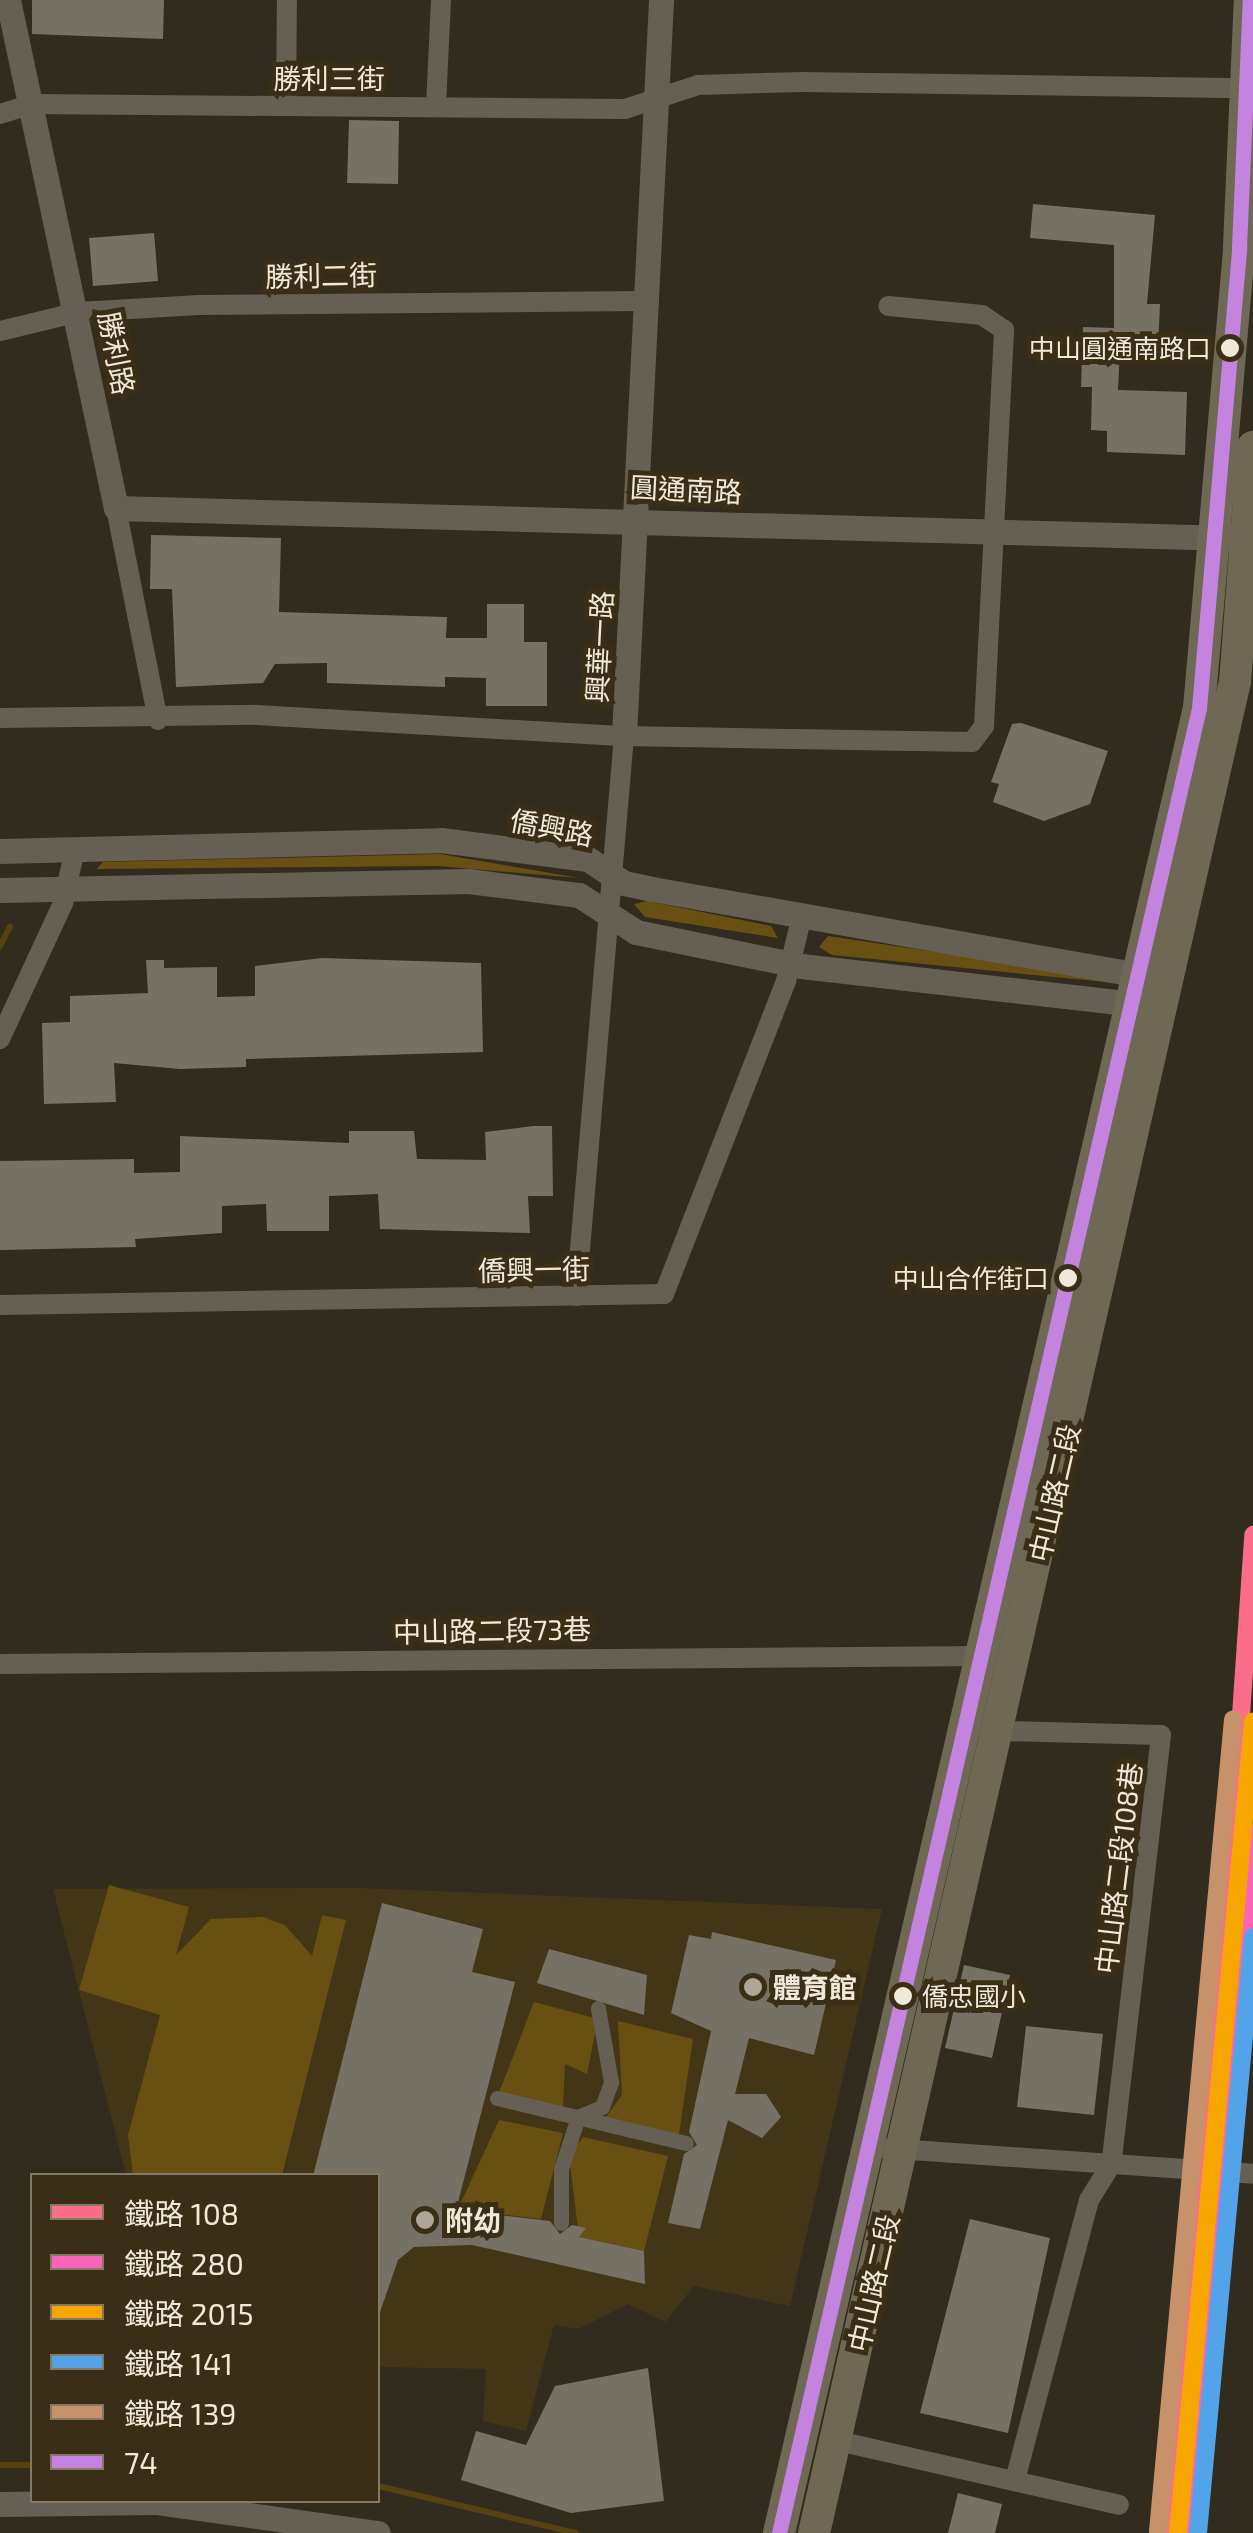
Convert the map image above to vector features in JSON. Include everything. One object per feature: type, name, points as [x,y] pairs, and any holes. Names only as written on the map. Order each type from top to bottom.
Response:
[{"type":"main road","name":"中山路二段","points":[[779,2533],[985,1656],[1199,708],[1215,540],[1250,0]]},
{"type":"main road","name":"中山路二段","points":[[814,2533],[1001,1731],[1235,682],[1251,536],[1253,447]]},
{"type":"street","name":"勝利路","points":[[8,0],[80,312],[158,720]]},
{"type":"street","points":[[286,0],[286,105]]},
{"type":"street","points":[[436,106],[442,0]]},
{"type":"street","name":"興華一路","points":[[576,1296],[624,736],[661,0]]},
{"type":"street","name":"勝利三街","points":[[0,114],[32,104],[625,109],[698,85],[786,82],[1244,88]]},
{"type":"street","name":"勝利二街","points":[[0,330],[80,312],[645,301]]},
{"type":"street","points":[[0,718],[158,720],[256,715],[624,736],[972,742],[984,726],[997,534],[1004,330],[982,315],[888,306]]},
{"type":"street","name":"圓通南路","points":[[116,508],[636,516],[997,534],[1215,540],[1251,536]]},
{"type":"street","name":"僑興路","points":[[0,851],[441,840],[588,859],[614,876],[1136,990]]},
{"type":"street","points":[[0,1039],[69,888],[75,849]]},
{"type":"street","points":[[0,890],[444,879],[579,895],[636,932],[791,964],[1136,990]]},
{"type":"street","name":"僑興一街","points":[[0,1305],[664,1294],[672,1285],[791,964],[802,916]]},
{"type":"street","name":"中山路二段73巷","points":[[0,1664],[985,1656]]},
{"type":"street","name":"中山路二段108巷","points":[[1001,1731],[1161,1735],[1111,2166]]},
{"type":"street","points":[[561,2223],[561,2169],[578,2117],[602,2107],[611,2082],[598,2008]]},
{"type":"street","points":[[497,2098],[686,2143]]},
{"type":"street","points":[[870,2148],[902,2154],[1253,2174]]},
{"type":"street","points":[[1015,2481],[1089,2200],[1111,2166]]},
{"type":"street","points":[[838,2441],[1119,2505]]},
{"type":"street","points":[[0,2504],[174,2504],[378,2533]]},
{"type":"shaded area","points":[[440,854],[579,878],[438,866],[97,869],[103,862]]},
{"type":"shaded area","points":[[647,901],[771,926],[778,938],[645,917],[634,904]]},
{"type":"shaded area","points":[[828,936],[1098,976],[1106,982],[832,955],[819,947]]},
{"type":"shaded area","points":[[109,1885],[189,1907],[176,1955],[211,1919],[263,1917],[285,1925],[312,1956],[322,1915],[346,1920],[283,2173],[133,2173],[128,2135],[160,2015],[79,1990]]},
{"type":"shaded area","name":"僑忠國小","points":[[359,1888],[882,1909],[790,2306],[694,2286],[665,2322],[628,2304],[578,2329],[554,2325],[526,2431],[483,2421],[486,2369],[380,2367],[380,2173],[125,2173],[53,1889]]},
{"type":"shaded area","points":[[534,2002],[598,2019],[587,2074],[565,2064],[563,2107],[497,2098]]},
{"type":"shaded area","points":[[618,2021],[693,2039],[678,2141],[606,2117],[622,2095]]},
{"type":"shaded area","points":[[499,2120],[563,2133],[541,2219],[458,2209]]},
{"type":"shaded area","points":[[583,2137],[668,2156],[644,2251],[579,2237],[569,2156]]},
{"type":"building","points":[[32,0],[164,0],[163,39],[32,34]]},
{"type":"building","points":[[349,120],[399,121],[398,184],[347,183]]},
{"type":"building","points":[[1033,204],[1155,215],[1147,304],[1160,304],[1158,349],[1120,348],[1118,390],[1187,392],[1185,455],[1107,452],[1107,431],[1091,430],[1092,387],[1081,387],[1083,327],[1114,328],[1114,245],[1030,238]]},
{"type":"building","points":[[154,233],[158,281],[93,286],[89,238]]},
{"type":"building","points":[[151,535],[281,538],[279,612],[447,617],[446,638],[487,638],[487,604],[524,604],[524,642],[547,642],[547,706],[486,706],[486,678],[445,677],[445,687],[327,683],[327,663],[275,664],[263,683],[176,687],[172,589],[150,589]]},
{"type":"building","points":[[1021,723],[1108,751],[1090,804],[1044,821],[993,802],[999,784],[991,782],[1012,724]]},
{"type":"building","points":[[322,958],[481,963],[483,1052],[246,1059],[246,1067],[180,1069],[114,1063],[116,1102],[44,1104],[42,1023],[70,1022],[70,996],[148,993],[146,960],[164,960],[164,968],[217,967],[217,997],[255,996],[255,966]]},
{"type":"building","points":[[552,1126],[553,1196],[528,1196],[530,1233],[380,1229],[378,1194],[329,1196],[329,1231],[267,1231],[266,1204],[222,1206],[222,1233],[135,1239],[136,1247],[0,1250],[0,1161],[134,1159],[134,1173],[180,1172],[180,1136],[349,1143],[349,1131],[414,1131],[417,1159],[486,1160],[485,1132]]},
{"type":"building","points":[[382,1903],[483,1929],[472,1972],[515,1982],[456,2210],[550,2221],[560,2234],[572,2225],[586,2228],[579,2237],[644,2251],[645,2284],[472,2245],[414,2247],[398,2260],[380,2312],[380,2173],[314,2173]]},
{"type":"building","name":"體育館","points":[[712,1932],[836,1960],[814,2055],[749,2038],[735,2094],[766,2094],[781,2117],[762,2138],[728,2120],[700,2229],[668,2223],[684,2154],[697,2145],[689,2132],[711,2031],[671,2013],[689,1935],[711,1939]]},
{"type":"building","points":[[549,1949],[647,1975],[644,2015],[537,1983]]},
{"type":"building","points":[[964,1965],[1010,1975],[992,2058],[945,2048]]},
{"type":"building","points":[[1026,2026],[1103,2034],[1094,2115],[1017,2107]]},
{"type":"building","points":[[970,2219],[1050,2238],[1008,2433],[920,2413]]},
{"type":"building","points":[[648,2368],[664,2501],[571,2513],[461,2480],[476,2431],[526,2445],[555,2386]]},
{"type":"building","points":[[958,2493],[1002,2504],[995,2533],[948,2533]]},
{"type":"waterway","points":[[0,946],[10,926]]},
{"type":"waterway","points":[[0,2465],[30,2465]]},
{"type":"waterway","points":[[380,2486],[576,2533]]},
{"type":"rail line","name":"108","points":[[1165,2533],[1228,1906],[1253,1535]]},
{"type":"rail line","name":"139","points":[[1158,2531],[1233,1719]]},
{"type":"rail line","name":"2015","points":[[1178,2533],[1253,1721]]},
{"type":"rail line","name":"280","points":[[1185,2533],[1253,1832]]},
{"type":"rail line","name":"141","points":[[1198,2533],[1253,1938]]},
{"type":"transit line","name":"74","points":[[779,2533],[1199,708],[1239,247],[1250,0]]},
{"type":"place","name":"中山圓通南路口","points":[[1230,348]]},
{"type":"place","name":"中山合作街口","points":[[1068,1278]]},
{"type":"place","name":"體育館","points":[[753,1987]]},
{"type":"place","name":"僑忠國小","points":[[903,1996]]},
{"type":"place","name":"附幼","points":[[425,2220]]}]
